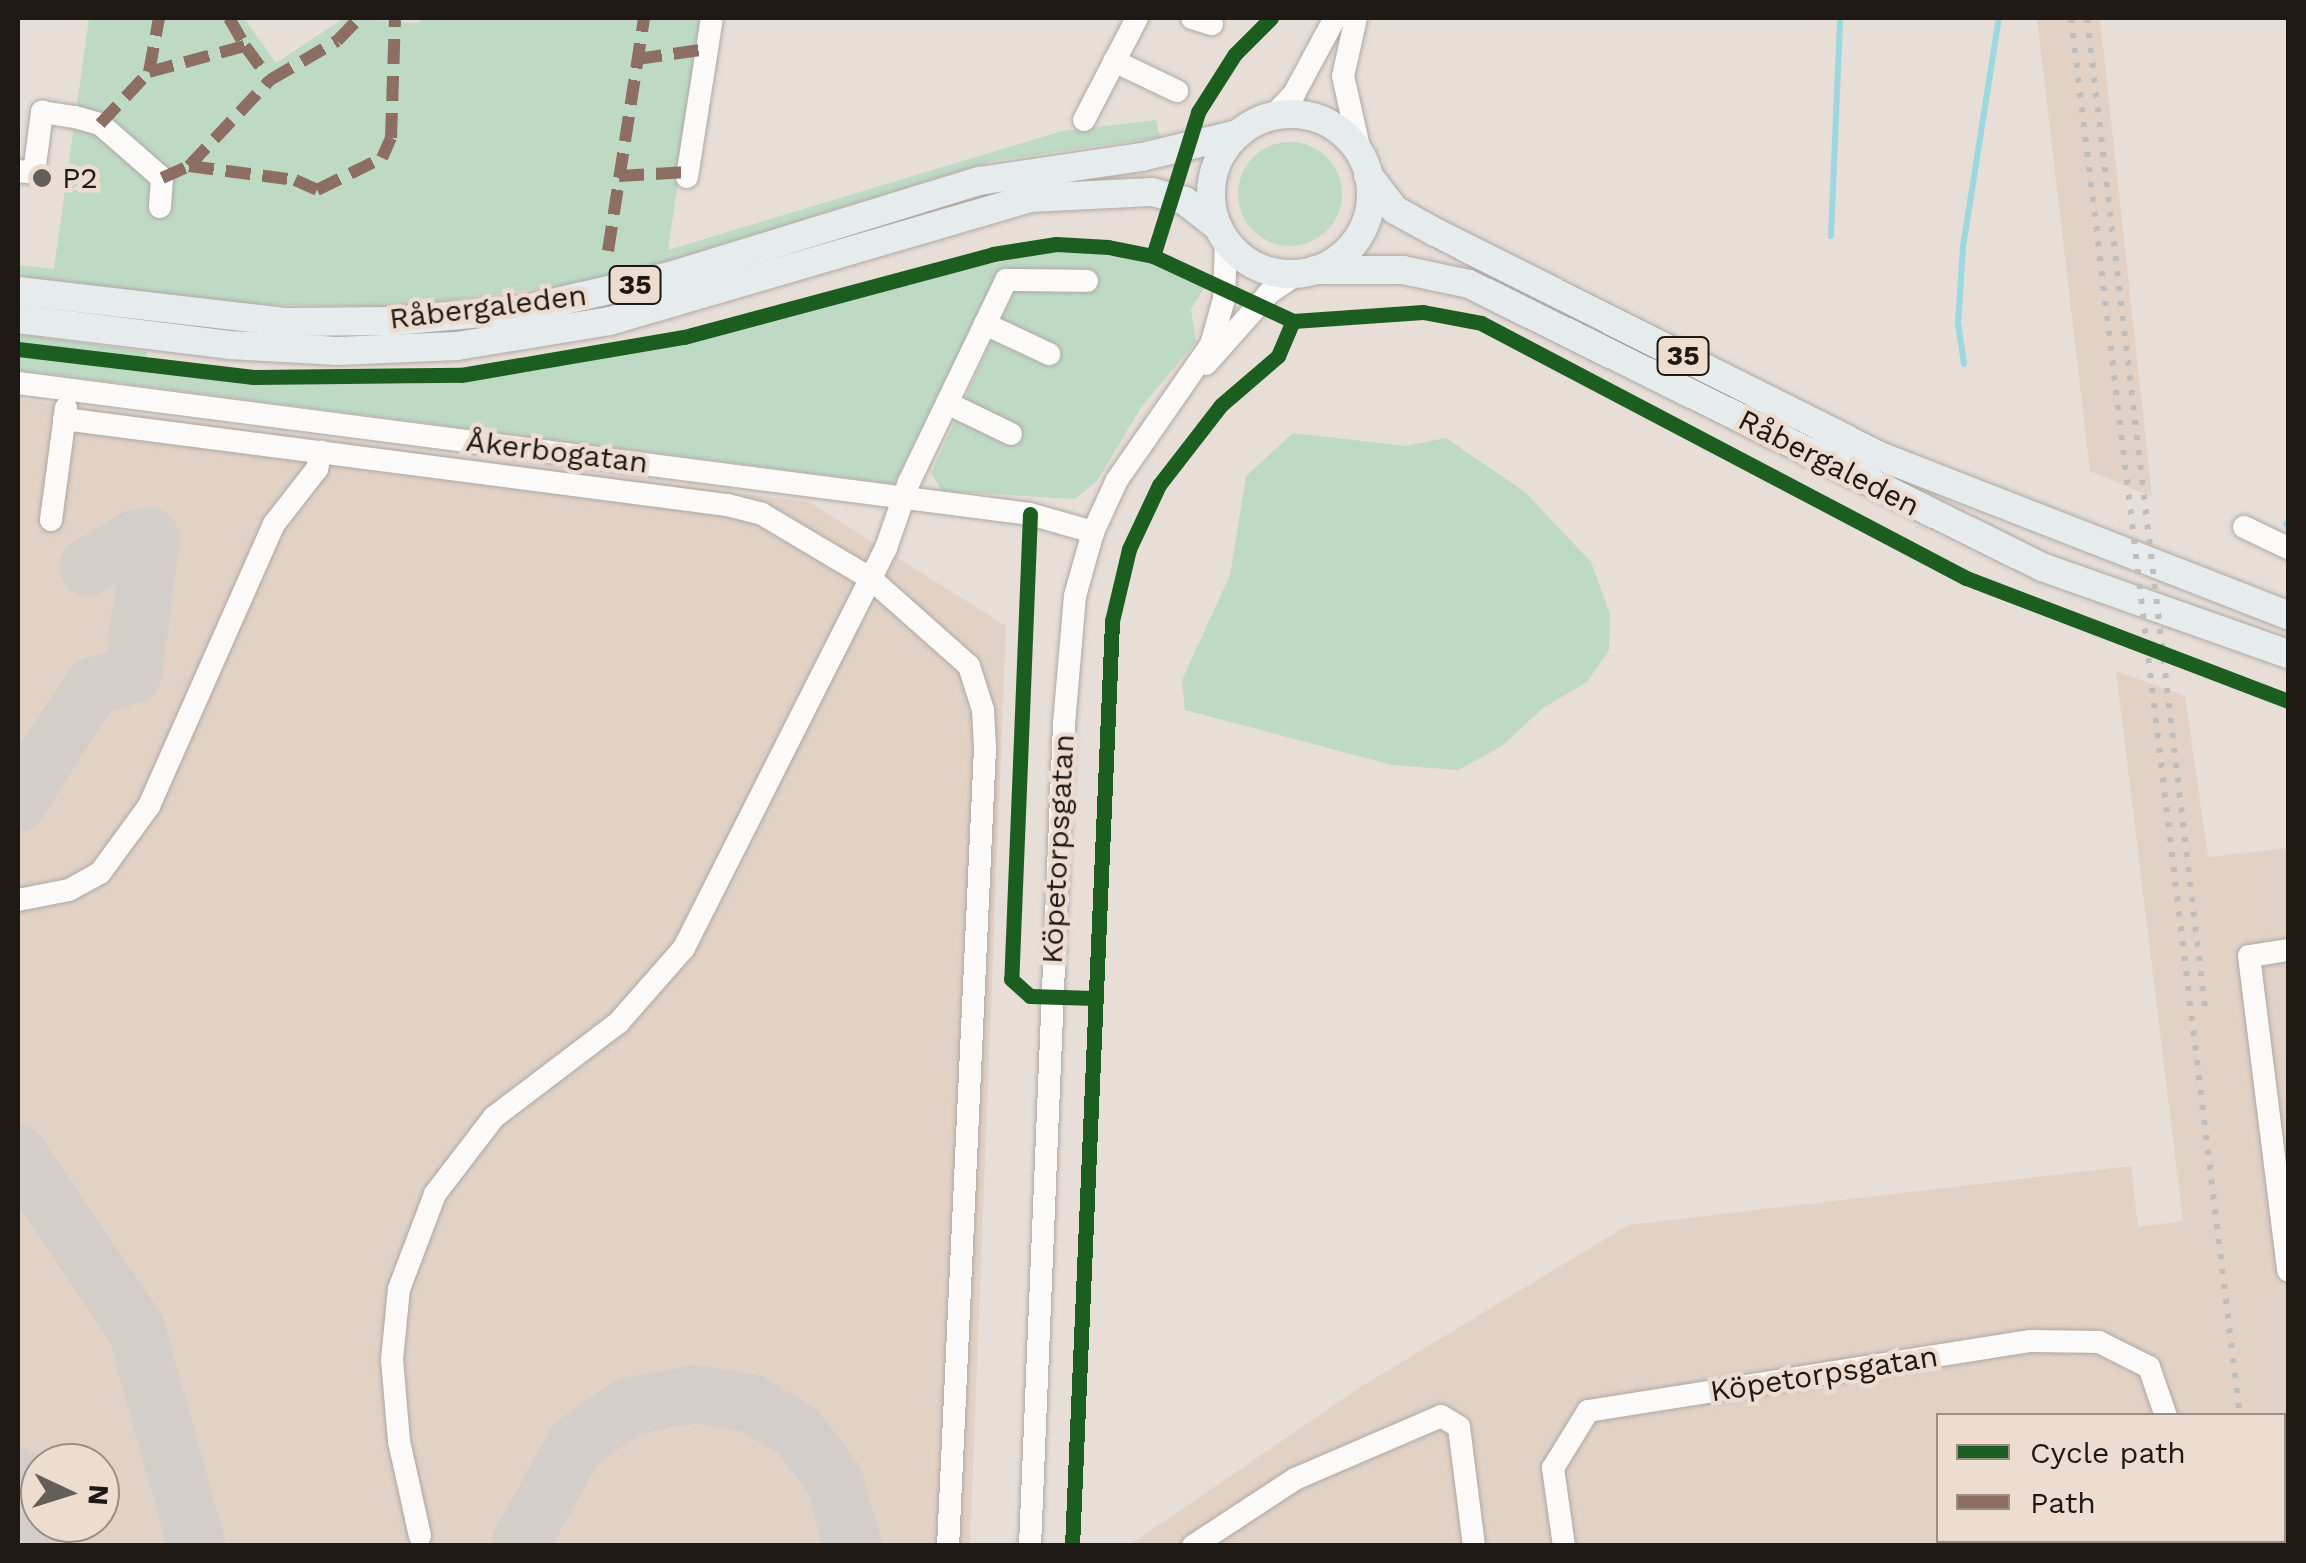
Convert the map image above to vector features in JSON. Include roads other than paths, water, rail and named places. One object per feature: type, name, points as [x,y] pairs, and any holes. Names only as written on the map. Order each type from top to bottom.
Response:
[{"type":"main road","name":"35","points":[[1238,134],[1272,117],[1323,121],[1364,166]]},
{"type":"main road","points":[[1222,234],[1213,177],[1238,134]]},
{"type":"main road","name":"Råbergaleden","points":[[18,291],[286,322],[394,321],[526,309],[670,276],[979,181],[1142,157],[1238,134]]},
{"type":"main road","points":[[1306,272],[1336,260],[1360,233],[1370,199],[1364,166]]},
{"type":"main road","name":"Råbergaleden","points":[[1364,166],[1395,210],[1421,225],[1882,457],[2288,614]]},
{"type":"main road","name":"Råbergaleden","points":[[18,319],[229,346],[338,351],[456,346],[626,316],[1030,198],[1152,192],[1185,201],[1222,234]]},
{"type":"main road","name":"35","points":[[1222,234],[1257,266],[1306,272]]},
{"type":"main road","name":"Råbergaleden","points":[[1306,272],[1403,270],[1469,284],[2042,568],[2288,654]]},
{"type":"street","points":[[688,177],[712,18]]},
{"type":"street","points":[[1084,120],[1137,18]]},
{"type":"street","points":[[1272,117],[1294,94],[1335,18]]},
{"type":"street","points":[[1356,18],[1342,76],[1364,166]]},
{"type":"street","points":[[1114,60],[1177,91]]},
{"type":"street","points":[[26,172],[42,112],[75,117],[100,124],[162,178],[160,207]]},
{"type":"street","name":"Köpetorpsgatan","points":[[1030,1546],[1067,667],[1075,596],[1093,532],[1133,453],[1198,368],[1220,321],[1222,234]]},
{"type":"street","name":"Köpetorpsgatan","points":[[1198,368],[1216,356],[1269,293],[1306,272]]},
{"type":"street","points":[[420,1536],[400,1442],[392,1360],[399,1289],[435,1194],[494,1116],[620,1022],[667,973],[705,912],[870,578],[1006,280],[1087,281]]},
{"type":"street","points":[[985,324],[1049,354]]},
{"type":"street","name":"Åkerbogatan","points":[[18,383],[1064,519],[1093,532]]},
{"type":"street","points":[[51,520],[71,390]]},
{"type":"street","points":[[947,403],[1011,434]]},
{"type":"street","points":[[64,419],[727,504],[762,514],[870,578],[969,666],[983,710],[948,1546]]},
{"type":"street","points":[[18,900],[69,890],[100,873],[149,806],[274,524],[317,469],[321,451]]},
{"type":"street","points":[[2244,526],[2288,548]]},
{"type":"street","points":[[2288,950],[2249,956],[2288,1271]]},
{"type":"street","name":"Köpetorpsgatan","points":[[1564,1546],[1553,1468],[1588,1410],[2030,1341],[2100,1342],[2149,1367],[2165,1413]]},
{"type":"street","points":[[1193,1546],[1295,1479],[1440,1416],[1458,1427],[1474,1546]]},
{"type":"waterway","points":[[1831,236],[1840,18]]},
{"type":"waterway","points":[[1964,364],[1958,323],[1963,247],[1999,18]]},
{"type":"railway","points":[[2071,18],[2240,1413]]},
{"type":"railway","points":[[2087,18],[2205,1008]]},
{"type":"place","name":"P2","points":[[42,178]]}]
